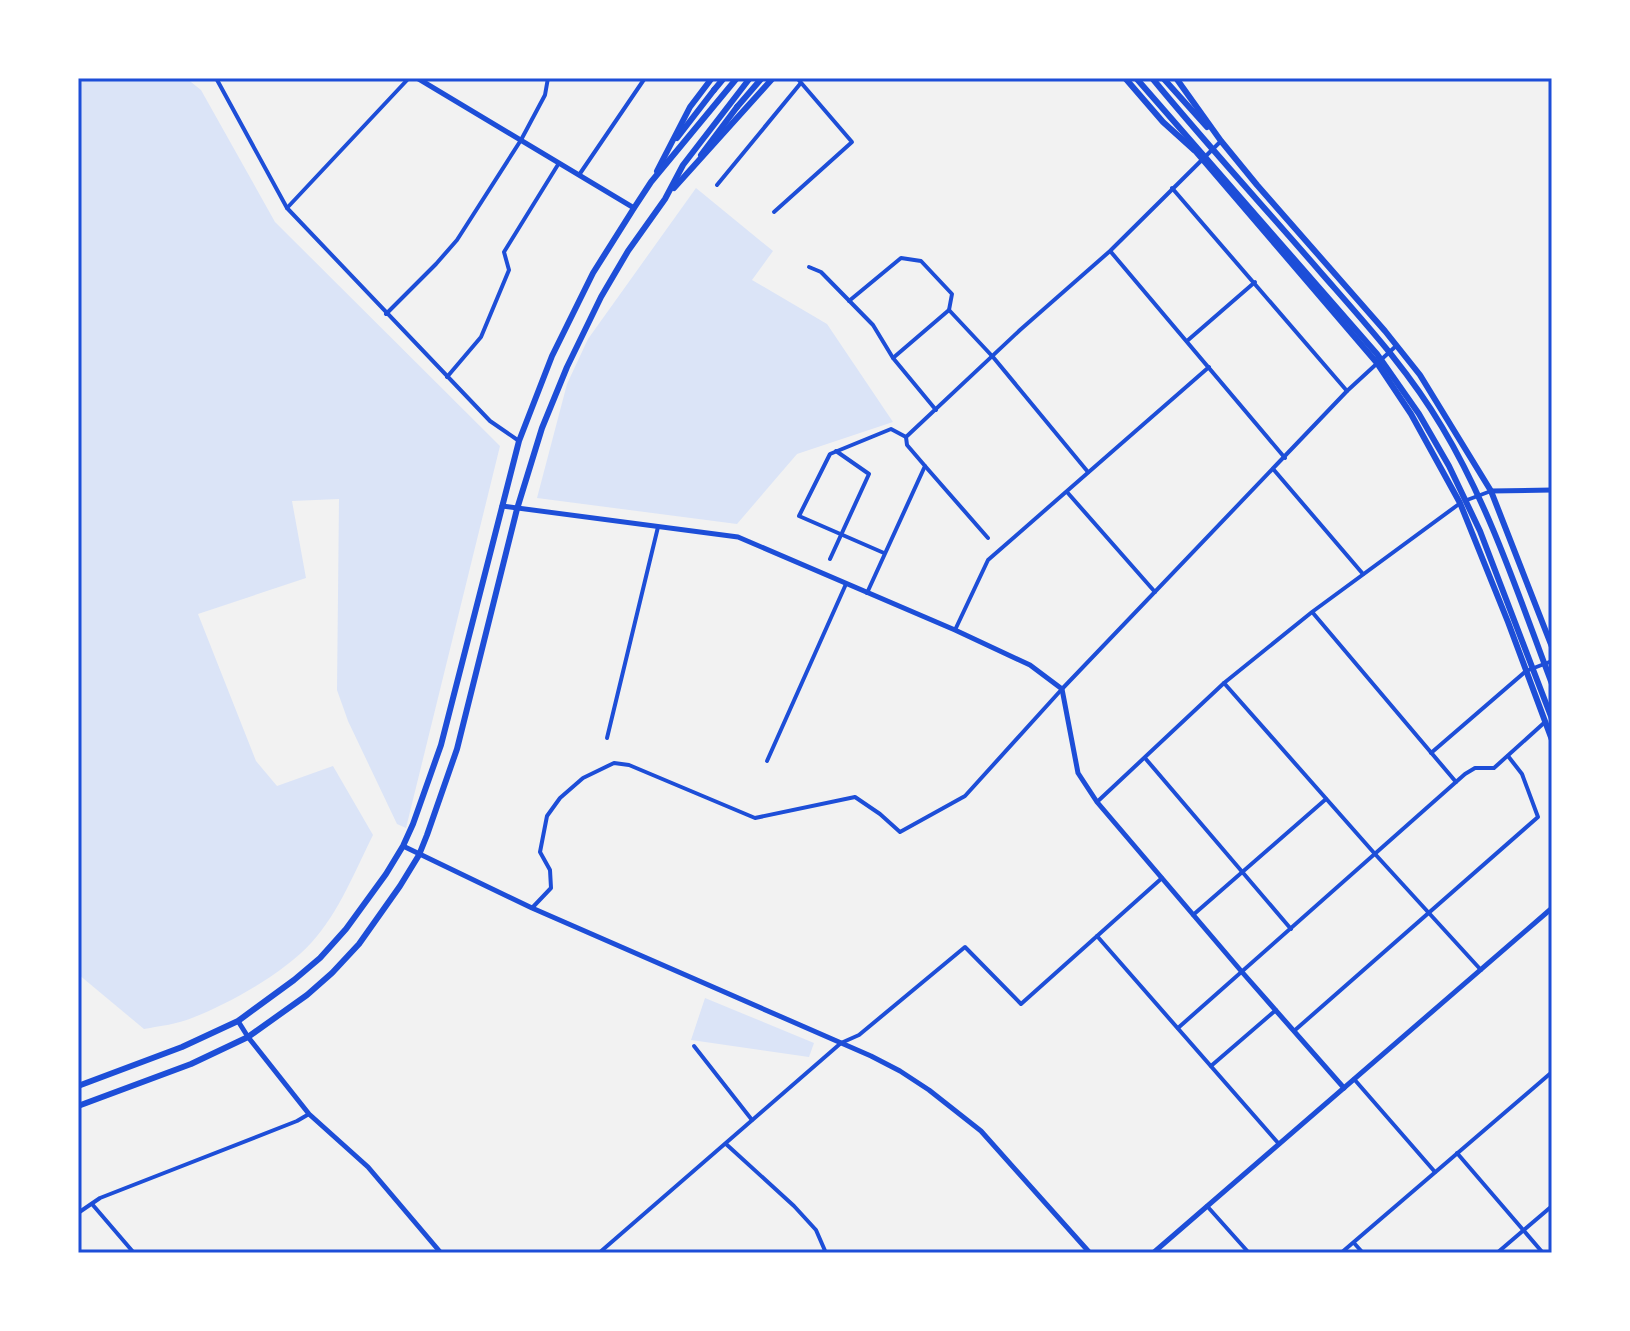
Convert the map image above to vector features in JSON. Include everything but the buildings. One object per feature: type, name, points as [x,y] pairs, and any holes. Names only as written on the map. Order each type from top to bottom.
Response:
[{"type":"main road","points":[[651,182],[690,107],[712,78]]},
{"type":"main road","points":[[666,152],[724,78]]},
{"type":"main road","points":[[78,1086],[182,1047],[238,1021],[294,980],[320,958],[346,929],[403,846],[441,745],[519,441],[547,367],[576,304],[651,182],[737,78]]},
{"type":"main road","points":[[665,199],[683,165],[750,78]]},
{"type":"main road","points":[[687,174],[762,78]]},
{"type":"main road","points":[[78,1106],[191,1064],[248,1037],[332,973],[359,944],[400,886],[419,855],[457,749],[517,509],[542,428],[567,367],[628,251],[665,199],[773,78]]},
{"type":"main road","points":[[1125,78],[1163,122],[1214,168]]},
{"type":"main road","points":[[1134,78],[1377,354],[1431,433],[1480,531],[1549,720],[1552,740]]},
{"type":"main road","points":[[1134,78],[1377,363],[1411,414],[1460,503],[1526,671],[1549,720]]},
{"type":"main road","points":[[1152,78],[1386,347],[1430,407],[1460,458],[1484,509],[1552,684]]},
{"type":"main road","points":[[1163,78],[1221,141]]},
{"type":"main road","points":[[1176,78],[1257,185],[1420,375],[1491,491],[1552,647]]},
{"type":"street","points":[[287,208],[409,78]]},
{"type":"street","points":[[417,78],[634,208]]},
{"type":"street","points":[[386,314],[457,240],[521,140],[545,95],[548,78]]},
{"type":"street","points":[[579,175],[645,78]]},
{"type":"street","points":[[216,79],[287,208],[490,421],[519,441]]},
{"type":"street","points":[[717,185],[798,81],[852,142],[774,212]]},
{"type":"street","points":[[906,437],[1110,251],[1221,141]]},
{"type":"street","points":[[447,377],[481,337],[509,270],[504,252],[559,163]]},
{"type":"street","points":[[1172,188],[1347,391]]},
{"type":"street","points":[[1110,251],[1285,458]]},
{"type":"street","points":[[849,301],[901,258],[921,261],[952,294],[949,310],[893,358]]},
{"type":"street","points":[[809,267],[821,272],[873,325],[893,358],[936,410]]},
{"type":"street","points":[[1187,341],[1255,282]]},
{"type":"street","points":[[949,310],[993,357],[1089,472]]},
{"type":"street","points":[[532,908],[551,888],[550,870],[540,852],[547,816],[560,798],[583,778],[614,763],[629,765],[755,818],[855,797],[900,832],[965,796],[1062,689],[1347,391],[1396,346]]},
{"type":"street","points":[[955,630],[988,560],[1209,367]]},
{"type":"street","points":[[885,553],[799,516],[830,454],[891,429],[906,437]]},
{"type":"street","points":[[906,437],[907,445],[988,538]]},
{"type":"street","points":[[830,559],[869,474],[836,451]]},
{"type":"street","points":[[867,593],[925,466]]},
{"type":"street","points":[[1274,470],[1363,574]]},
{"type":"street","points":[[1097,802],[1224,683],[1312,612],[1460,503],[1491,491],[1552,490]]},
{"type":"street","points":[[1067,492],[1156,592]]},
{"type":"street","points":[[501,506],[738,537],[1030,665],[1062,689],[1078,773],[1097,802],[1344,1088]]},
{"type":"street","points":[[607,738],[658,527]]},
{"type":"street","points":[[767,761],[846,584]]},
{"type":"street","points":[[1312,612],[1456,782]]},
{"type":"street","points":[[1431,753],[1526,671],[1552,661]]},
{"type":"street","points":[[1224,683],[1481,970]]},
{"type":"street","points":[[1178,1028],[1465,774],[1475,768],[1494,768],[1549,720]]},
{"type":"street","points":[[1294,1031],[1538,817],[1522,774],[1508,756]]},
{"type":"street","points":[[1145,758],[1291,929]]},
{"type":"street","points":[[1193,915],[1326,799]]},
{"type":"street","points":[[403,846],[532,908],[900,1071],[981,1131],[1090,1253]]},
{"type":"street","points":[[599,1253],[841,1043],[859,1035],[965,947],[1021,1004],[1162,878]]},
{"type":"street","points":[[1153,1253],[1552,908]]},
{"type":"street","points":[[1097,936],[1279,1144]]},
{"type":"street","points":[[1211,1066],[1276,1010]]},
{"type":"street","points":[[238,1021],[309,1114],[368,1167],[441,1253]]},
{"type":"street","points":[[694,1046],[752,1120]]},
{"type":"street","points":[[1341,1253],[1552,1072]]},
{"type":"street","points":[[1354,1079],[1435,1172]]},
{"type":"street","points":[[78,1213],[100,1198],[309,1114]]},
{"type":"street","points":[[726,1144],[794,1206],[816,1230],[826,1253]]},
{"type":"street","points":[[1457,1153],[1543,1253]]},
{"type":"street","points":[[92,1204],[134,1253]]},
{"type":"street","points":[[1207,1206],[1249,1253]]},
{"type":"street","points":[[1497,1253],[1552,1206]]},
{"type":"street","points":[[1353,1242],[1363,1253]]},
{"type":"shaded area","points":[[78,78],[186,78],[201,90],[275,222],[500,446],[406,828],[397,824],[348,721],[337,690],[339,499],[292,501],[306,578],[198,614],[256,761],[277,786],[333,766],[373,835],[330,918],[300,954],[272,976],[223,1004],[187,1020],[144,1029],[78,974]]},
{"type":"shaded area","points":[[696,188],[773,251],[752,280],[827,324],[893,422],[797,454],[737,524],[537,498],[567,384],[588,339]]},
{"type":"shaded area","points":[[705,998],[814,1043],[809,1057],[691,1040]]}]
